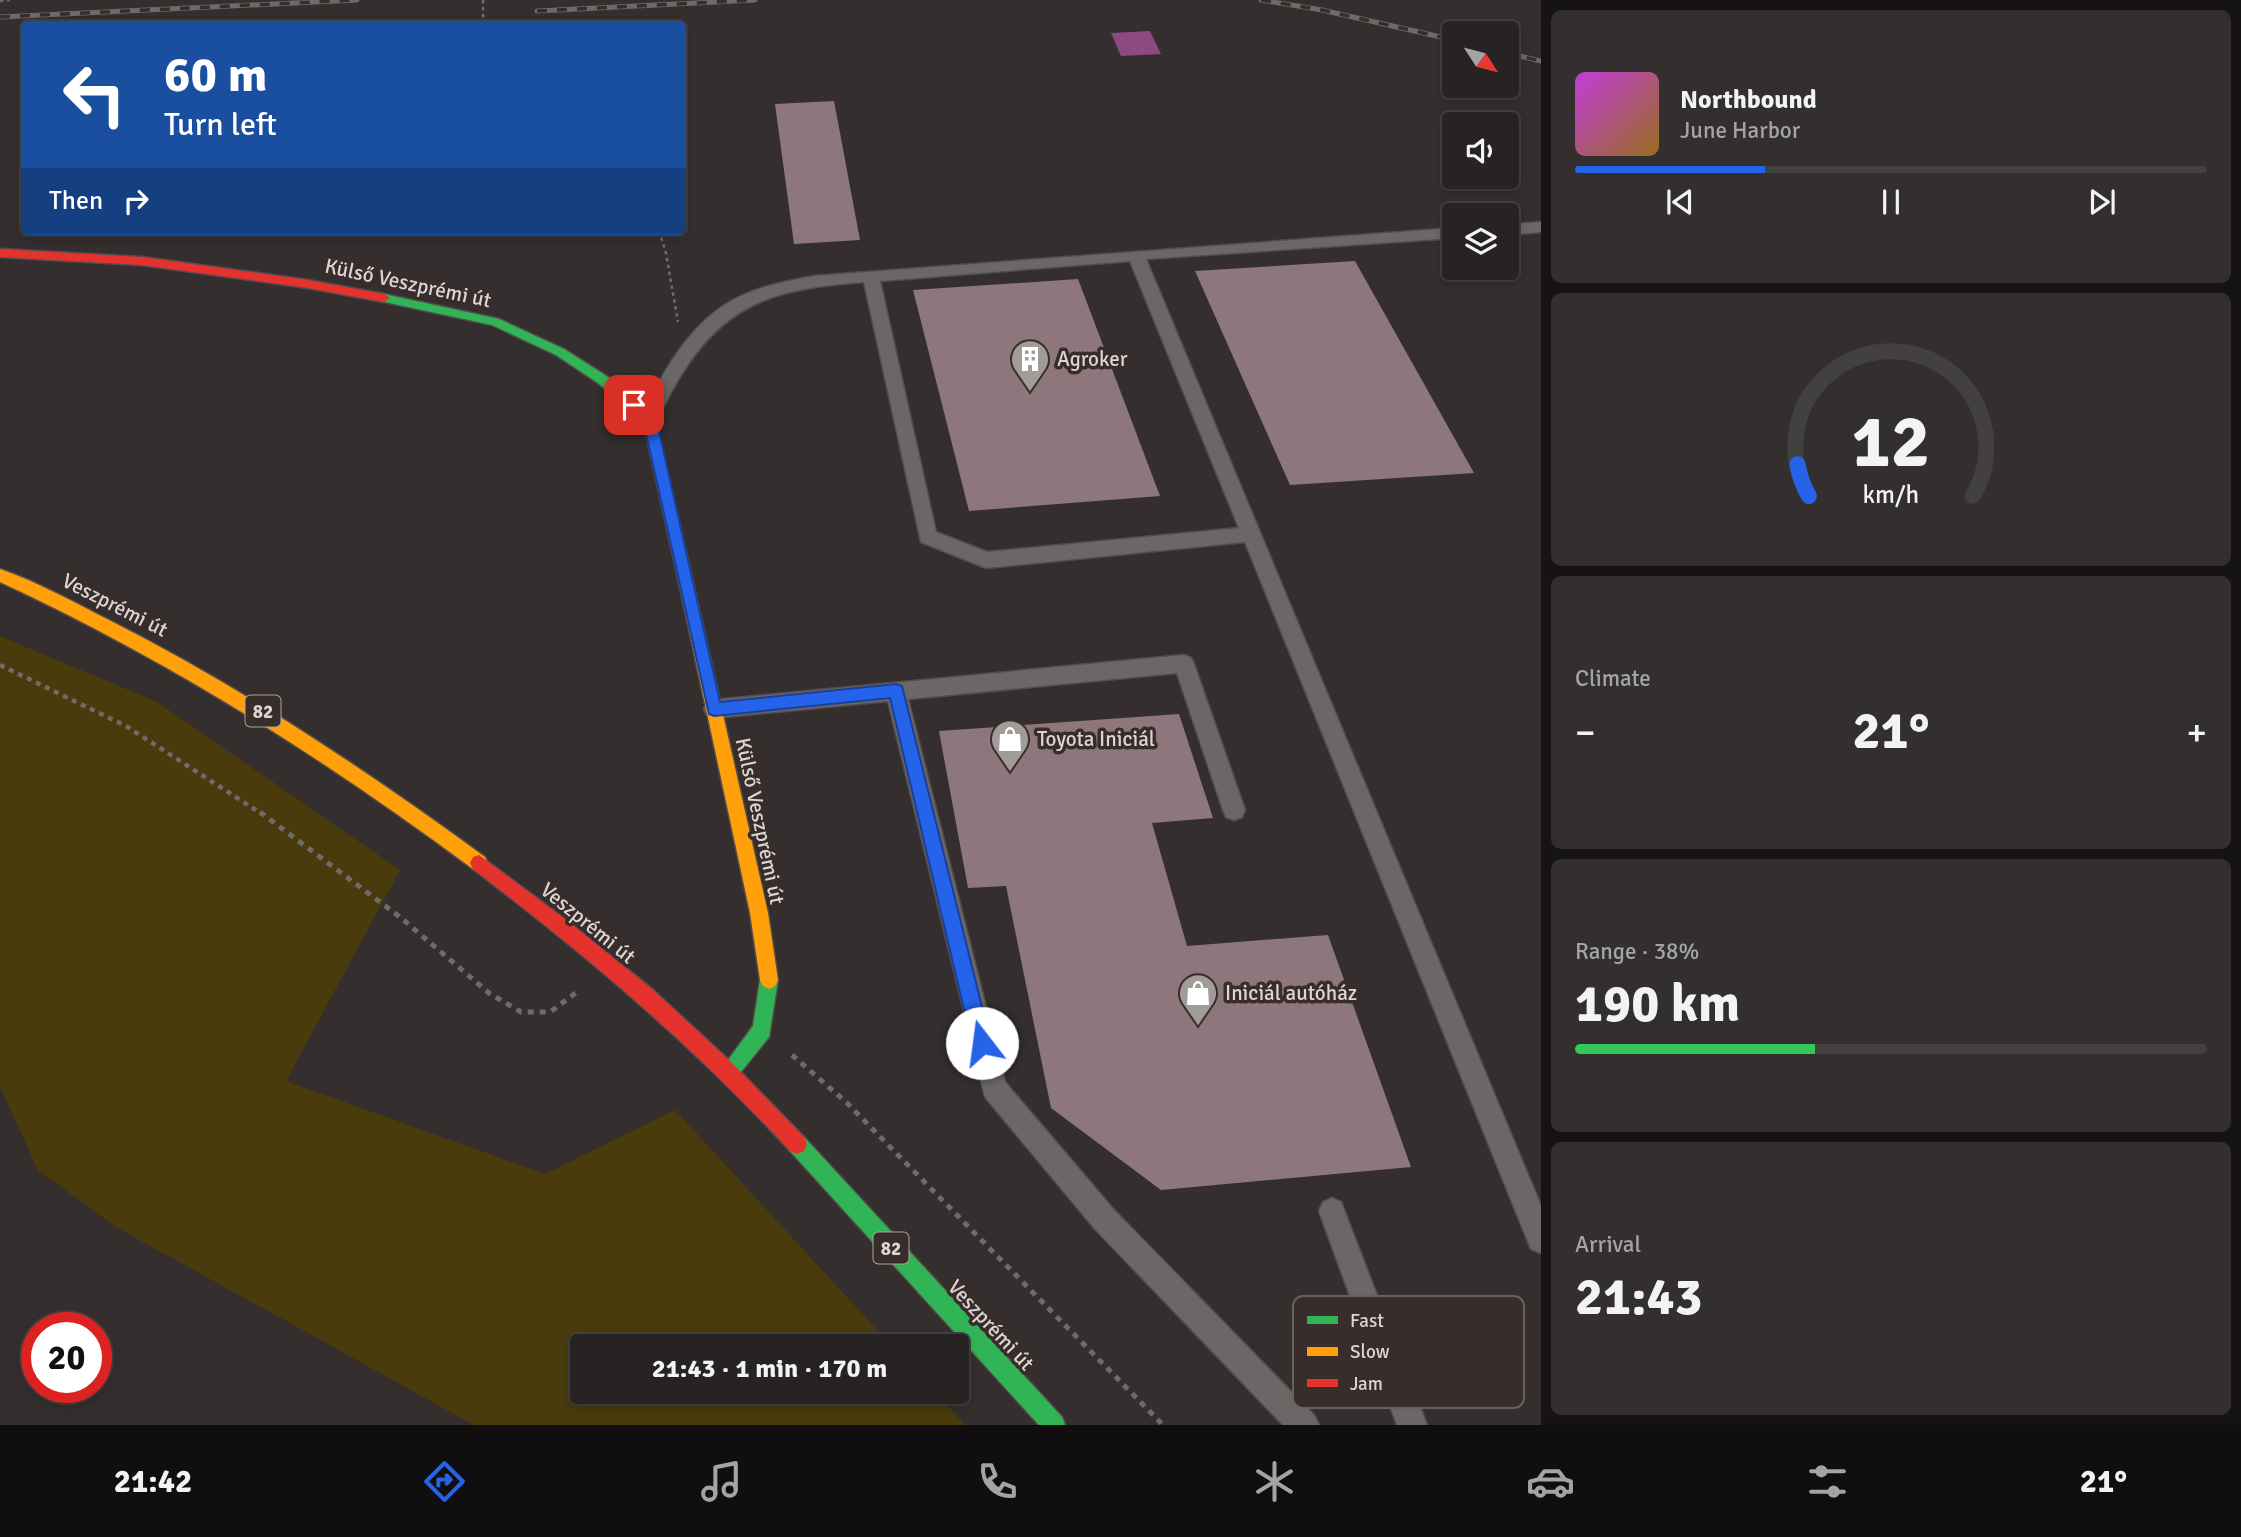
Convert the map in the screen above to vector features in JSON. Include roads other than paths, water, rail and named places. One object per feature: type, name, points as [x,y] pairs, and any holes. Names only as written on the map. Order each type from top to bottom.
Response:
[{"type":"street","name":"Külső Veszprémi út","points":[[0,253],[142,261],[308,284],[437,307],[495,321],[570,359],[603,380],[649,418],[759,914],[769,979],[762,1030],[729,1071]]},
{"type":"street","name":"Veszprémi út","points":[[0,575],[54,598],[149,645],[245,700],[358,772],[504,882],[610,968],[729,1071],[1054,1425]]},
{"type":"lane","points":[[1519,229],[1541,228]]},
{"type":"lane","points":[[649,418],[690,349],[719,316],[763,292],[814,281],[1442,234]]},
{"type":"lane","points":[[1136,255],[1541,1239]]},
{"type":"lane","points":[[871,277],[928,537],[986,560],[1250,534]]},
{"type":"lane","points":[[714,709],[1184,664],[1234,810]]},
{"type":"lane","points":[[896,691],[994,1088],[1030,1135],[1104,1221],[1304,1425]]},
{"type":"lane","points":[[1332,1211],[1364,1296]]},
{"type":"lane","points":[[1406,1408],[1412,1425]]},
{"type":"railway","points":[[0,17],[357,0]]},
{"type":"railway","points":[[537,11],[755,0]]},
{"type":"railway","points":[[1261,0],[1322,10],[1442,37]]},
{"type":"railway","points":[[1519,56],[1541,61]]},
{"type":"place","name":"Agroker","points":[[1030,393]]},
{"type":"place","name":"Toyota Iniciál","points":[[1010,773]]},
{"type":"place","name":"Iniciál autóház","points":[[1198,1027]]}]
